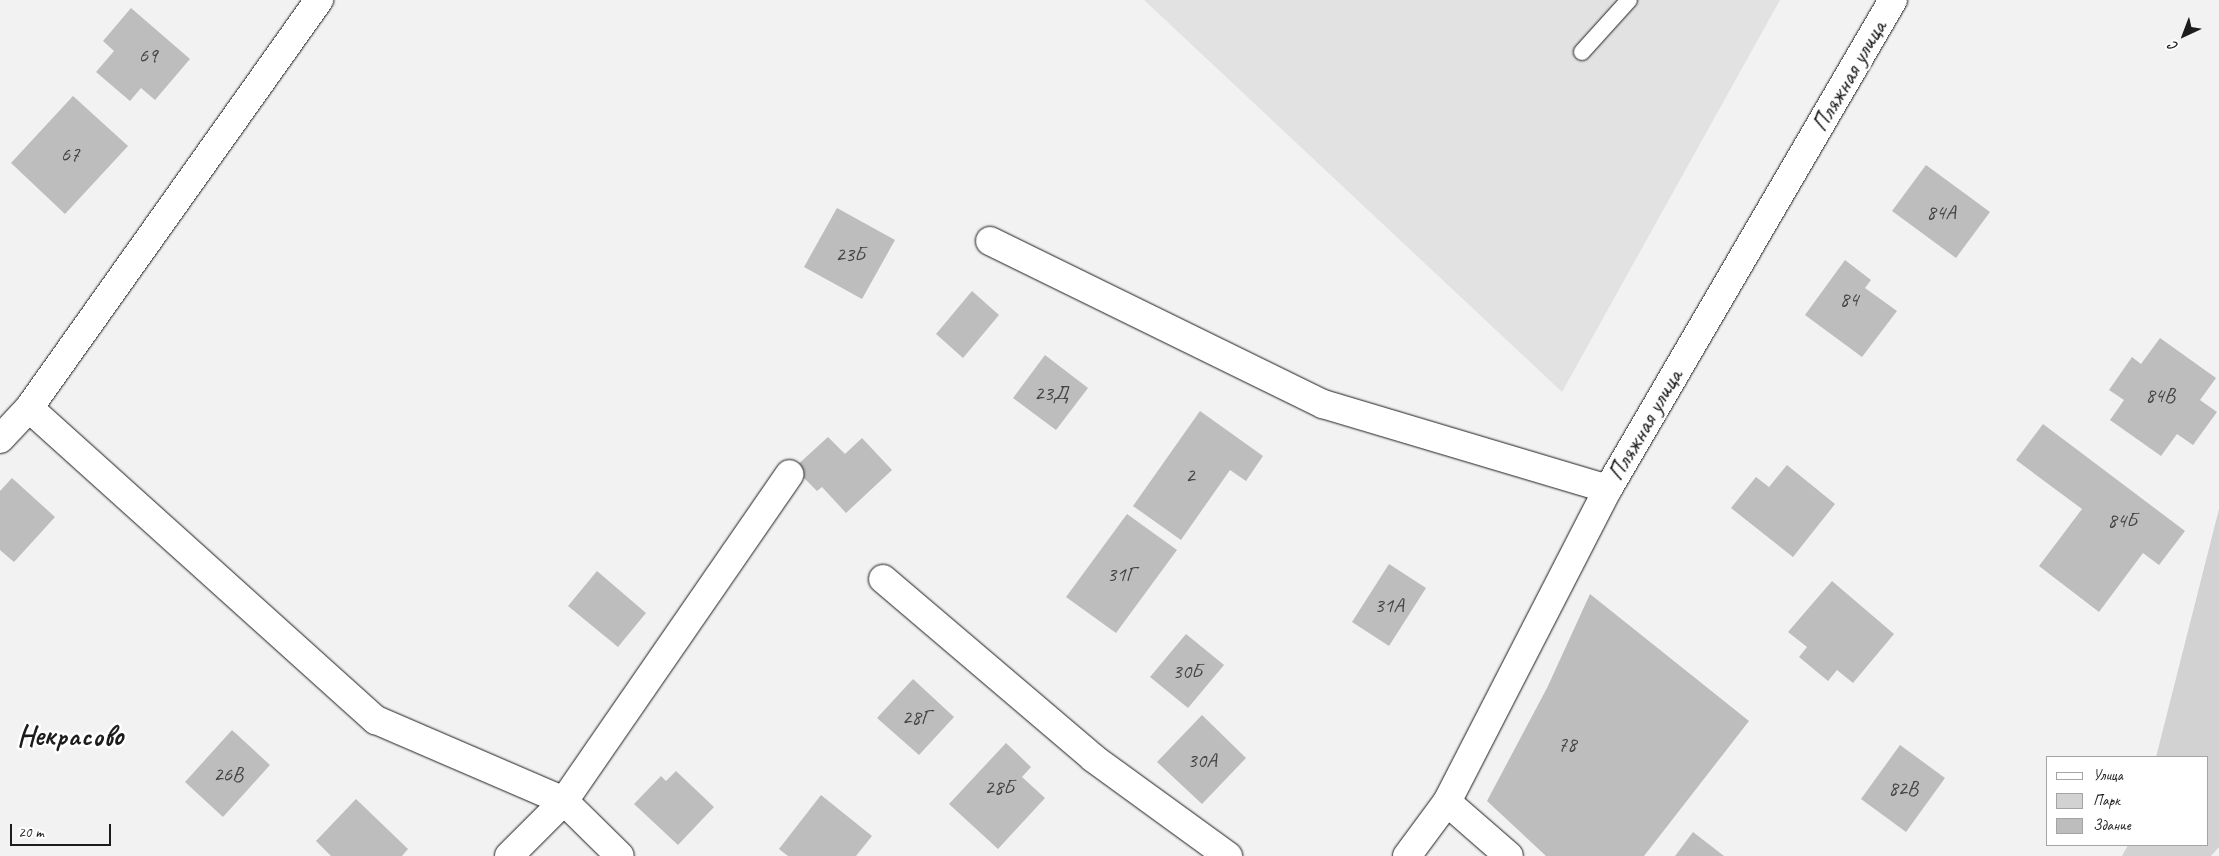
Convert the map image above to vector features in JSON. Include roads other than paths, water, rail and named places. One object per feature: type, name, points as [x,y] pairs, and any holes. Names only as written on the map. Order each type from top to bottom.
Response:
[{"type":"street","points":[[0,440],[29,408],[319,0]]},
{"type":"street","name":"Пляжная улица","points":[[1407,856],[1447,802],[1608,488],[1893,0]]},
{"type":"street","points":[[990,241],[1323,404],[1608,488]]},
{"type":"street","points":[[29,408],[376,720],[564,801],[620,856]]},
{"type":"street","points":[[509,856],[564,801],[790,474]]},
{"type":"street","points":[[883,579],[1093,758],[1228,856]]},
{"type":"street","points":[[1447,802],[1509,856]]},
{"type":"lane","points":[[1582,52],[1628,0]]},
{"type":"district","name":"Некрасово","points":[[70,736]]}]
